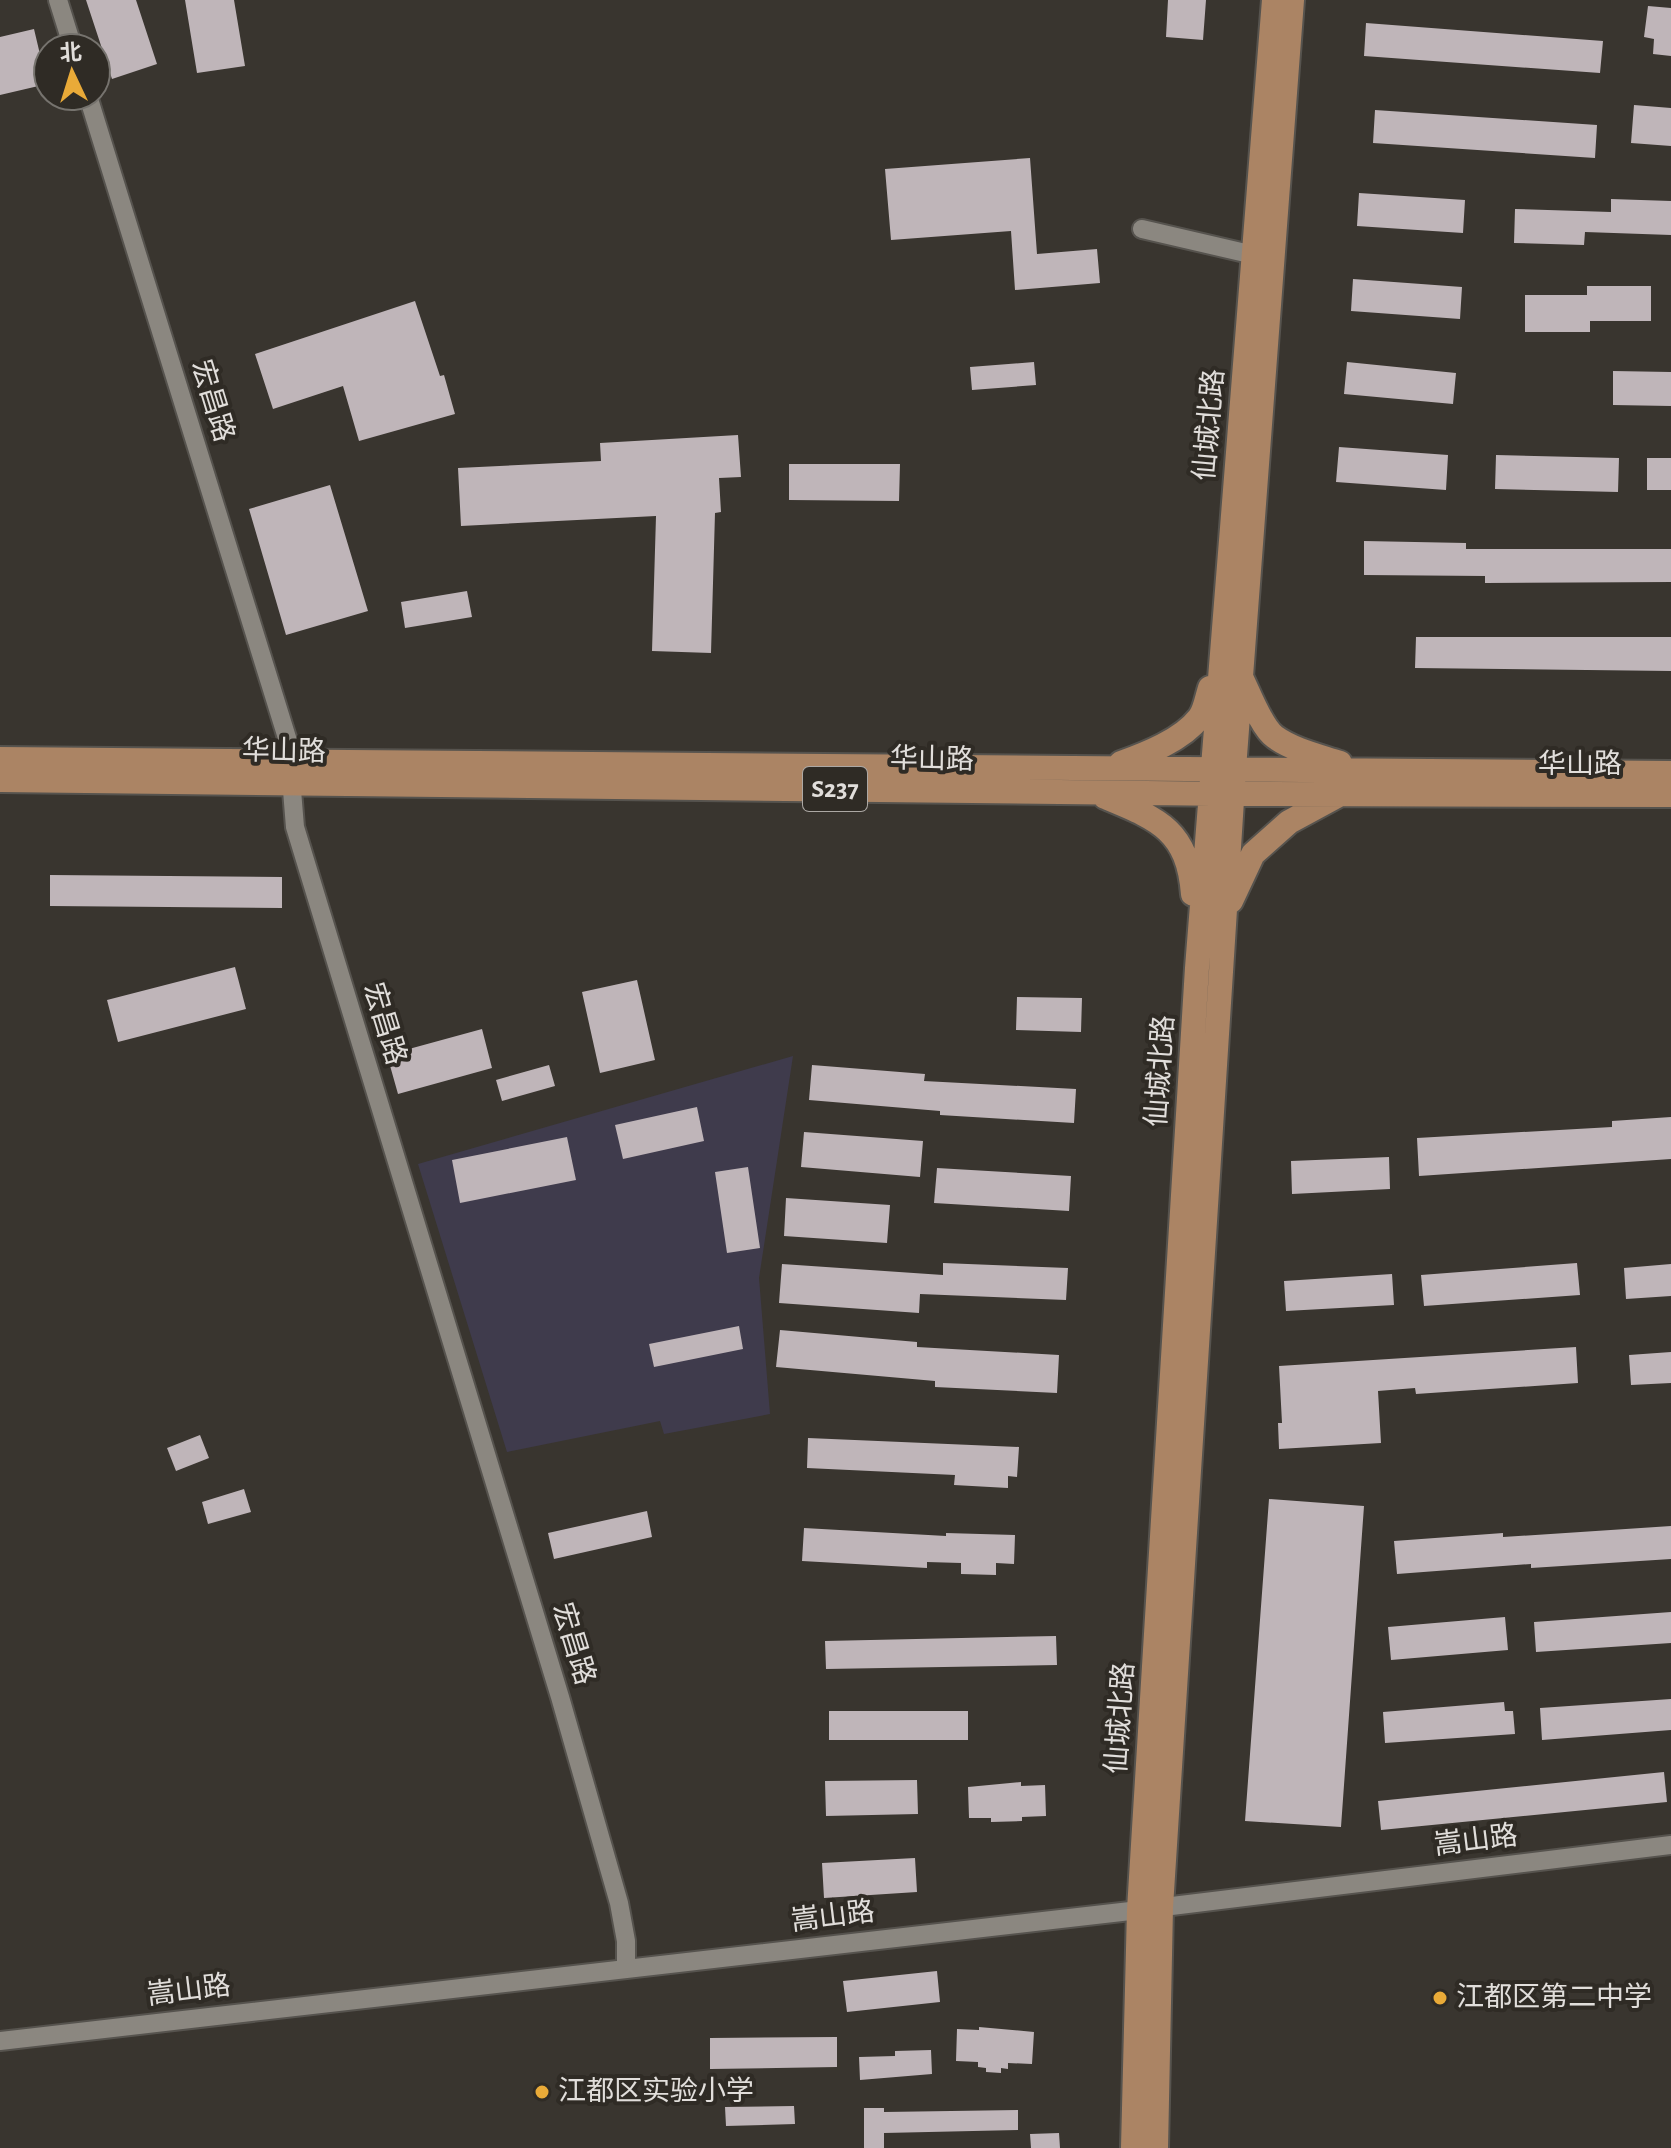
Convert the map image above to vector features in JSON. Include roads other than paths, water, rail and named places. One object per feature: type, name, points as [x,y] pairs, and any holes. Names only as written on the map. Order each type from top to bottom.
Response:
[{"type":"main road","name":"仙城北路","points":[[1133,2148],[1225,914],[1221,659],[1274,0]]},
{"type":"main road","name":"仙城北路","points":[[1156,2148],[1150,1909],[1197,968],[1222,781],[1241,676],[1292,0]]},
{"type":"main road","points":[[1107,768],[1148,754],[1200,718],[1221,659]]},
{"type":"main road","points":[[1241,676],[1273,736],[1308,753],[1365,770]]},
{"type":"main road","name":"S237","points":[[0,759],[290,772],[1107,768],[1222,781],[1365,770],[1671,773]]},
{"type":"main road","name":"华山路","points":[[0,780],[290,772],[1091,792],[1222,781],[1340,794],[1671,795]]},
{"type":"main road","points":[[1091,792],[1151,816],[1178,840],[1191,870],[1197,968]]},
{"type":"main road","points":[[1225,914],[1253,854],[1289,822],[1340,794]]},
{"type":"street","points":[[58,0],[68,32]]},
{"type":"street","name":"宏昌路","points":[[93,112],[288,741],[295,827],[560,1697],[619,1903],[626,1941],[626,1969]]},
{"type":"street","points":[[1142,229],[1254,255]]},
{"type":"street","name":"嵩山路","points":[[0,2041],[1150,1909],[1671,1845]]},
{"type":"place","name":"江都区第二中学","points":[[1440,1998]]},
{"type":"place","name":"江都区实验小学","points":[[542,2092]]}]
